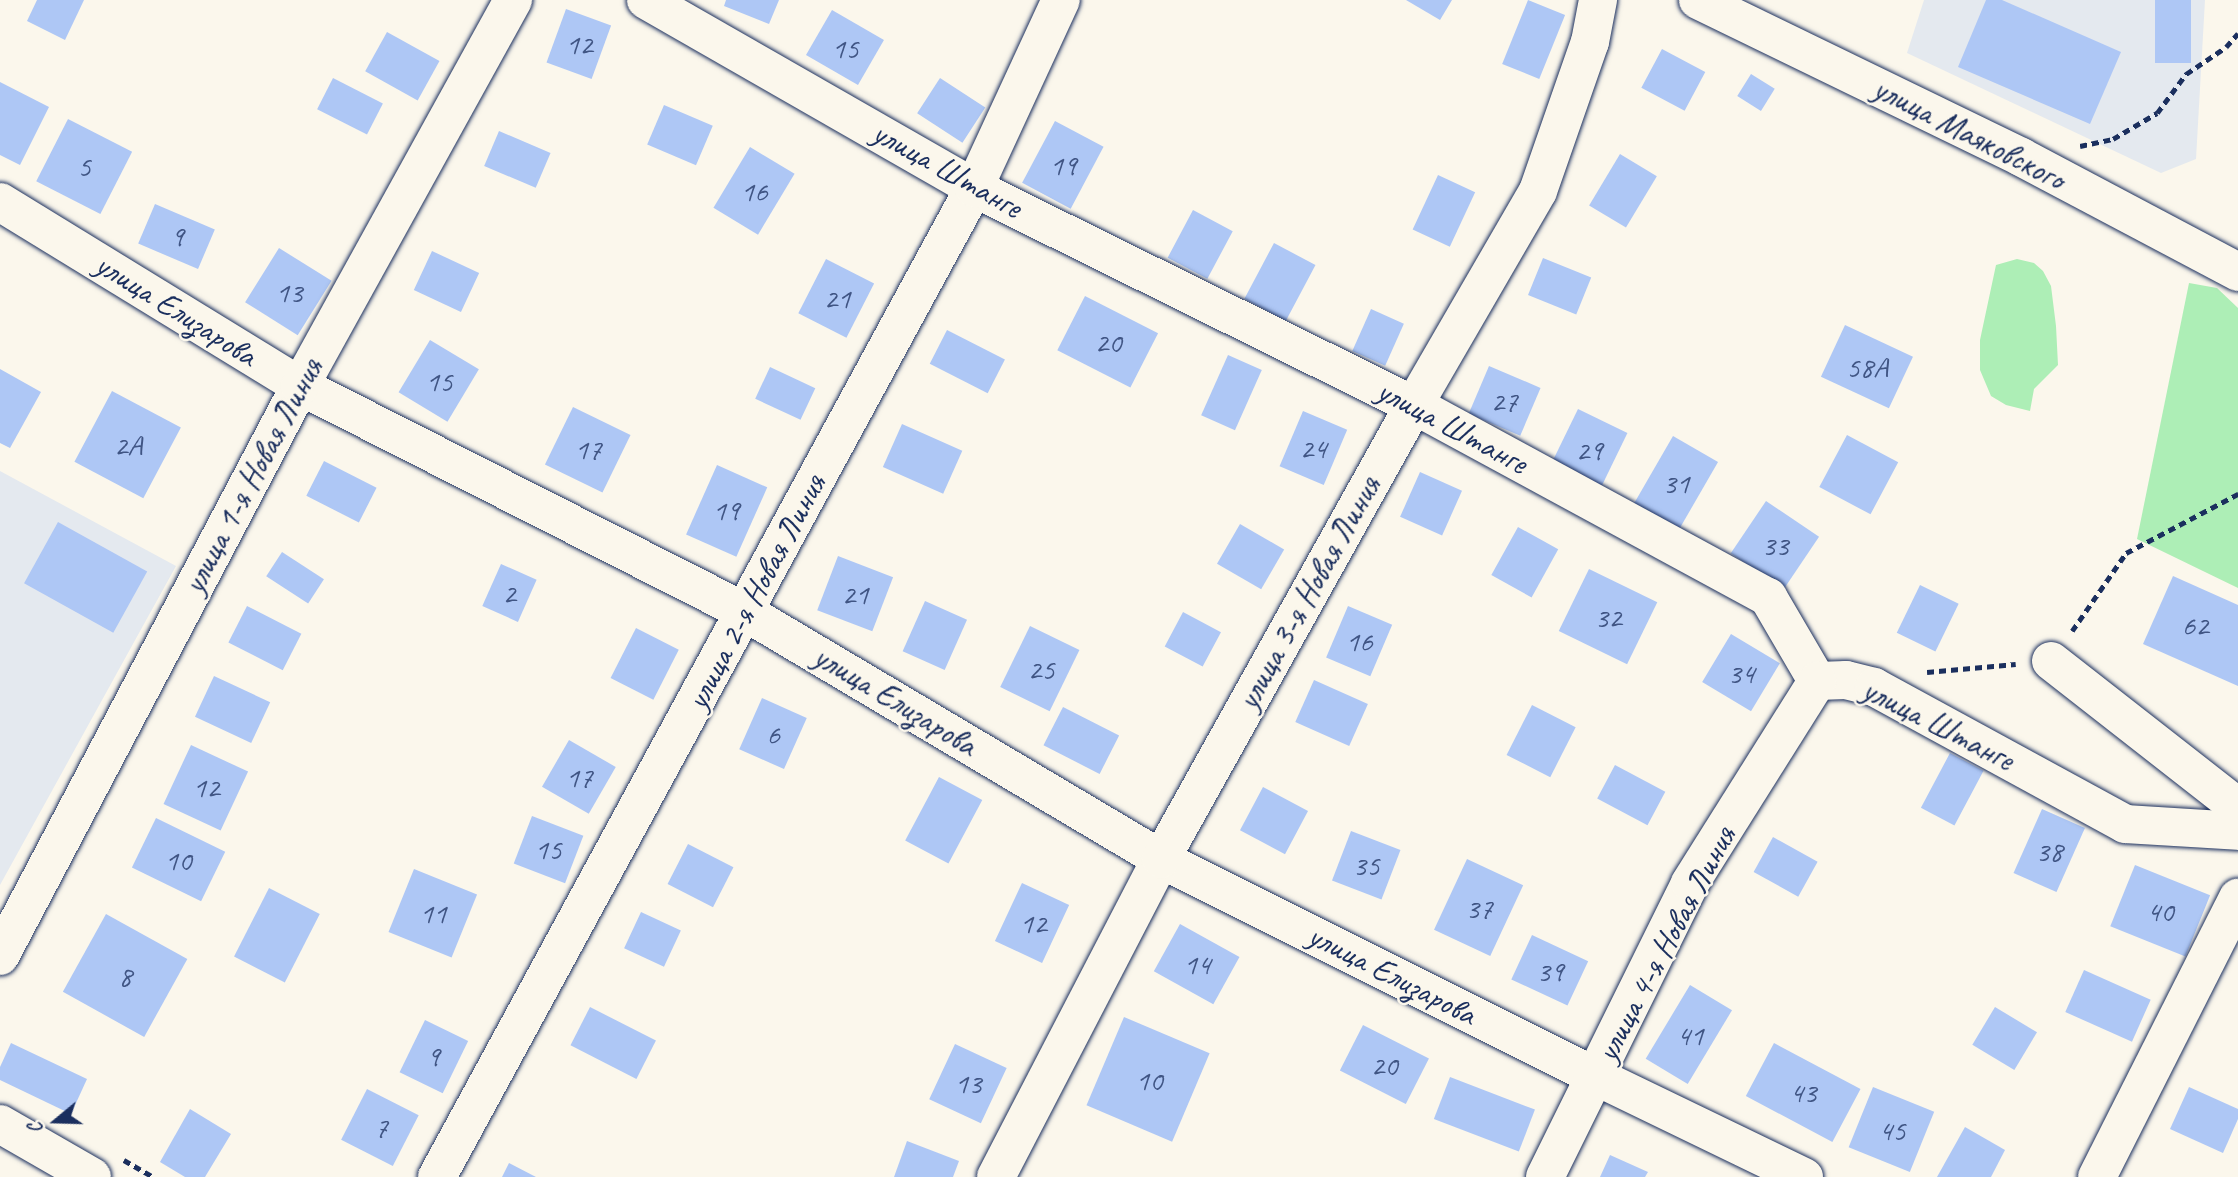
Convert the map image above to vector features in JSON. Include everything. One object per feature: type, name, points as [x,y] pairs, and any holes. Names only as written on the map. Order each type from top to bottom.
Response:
[{"type":"street","name":"улица 1-я Новая Линия","points":[[0,956],[300,386],[513,0]]},
{"type":"street","name":"улица Штанге","points":[[646,0],[974,188],[1414,405],[1768,597],[1817,681],[1846,680],[1874,687],[2125,824],[2238,831]]},
{"type":"street","name":"улица 2-я Новая Линия","points":[[437,1177],[974,188],[1061,0]]},
{"type":"street","name":"улица 3-я Новая Линия","points":[[996,1177],[1161,859],[1414,405],[1538,191],[1590,42],[1598,0]]},
{"type":"street","name":"улица Маяковского","points":[[1698,0],[2021,158],[2238,272]]},
{"type":"street","name":"улица Елизарова","points":[[0,202],[300,386],[745,612],[1161,859],[1597,1077],[1804,1177]]},
{"type":"street","points":[[2051,661],[2238,807]]},
{"type":"street","name":"улица 4-я Новая Линия","points":[[1545,1177],[1597,1077],[1690,883],[1817,681]]},
{"type":"street","points":[[2097,1177],[2238,898]]},
{"type":"street","points":[[0,1124],[92,1177]]},
{"type":"path","points":[[2077,146],[2113,139],[2157,113],[2186,74],[2226,47],[2238,33]]},
{"type":"path","points":[[1914,674],[2051,661],[2126,553],[2238,494]]},
{"type":"shaded area","points":[[1924,0],[2205,0],[2196,159],[2161,173],[1907,53]]},
{"type":"shaded area","points":[[0,471],[176,566],[0,885]]},
{"type":"green space","points":[[2017,259],[2034,263],[2043,271],[2051,286],[2056,326],[2058,365],[2034,389],[2030,411],[2006,405],[1991,396],[1980,370],[1980,340],[1996,265]]},
{"type":"green space","points":[[2189,283],[2217,288],[2238,308],[2238,588],[2137,539]]},
{"type":"building","points":[[37,0],[84,0],[65,40],[27,21]]},
{"type":"building","points":[[726,0],[779,0],[769,24],[724,6]]},
{"type":"building","points":[[1406,0],[1452,0],[1440,20]]},
{"type":"building","points":[[1528,0],[1565,15],[1539,79],[1502,64]]},
{"type":"building","points":[[1986,0],[2002,0],[2121,52],[2090,124],[1958,67]]},
{"type":"building","points":[[2155,0],[2191,0],[2191,63],[2155,63]]},
{"type":"building","points":[[566,9],[611,25],[592,79],[547,63]]},
{"type":"building","points":[[832,10],[884,40],[858,85],[806,55]]},
{"type":"building","points":[[387,32],[439,61],[418,100],[365,71]]},
{"type":"building","points":[[1662,49],[1705,72],[1685,111],[1641,88]]},
{"type":"building","points":[[1751,74],[1775,89],[1761,111],[1737,96]]},
{"type":"building","points":[[333,78],[383,103],[367,135],[317,109]]},
{"type":"building","points":[[940,78],[985,107],[962,143],[917,113]]},
{"type":"building","points":[[0,82],[49,107],[20,165],[0,155]]},
{"type":"building","points":[[664,105],[713,126],[696,165],[647,145]]},
{"type":"building","points":[[68,119],[132,152],[100,214],[36,181]]},
{"type":"building","points":[[1055,121],[1104,147],[1071,209],[1022,183]]},
{"type":"building","points":[[499,131],[551,153],[536,188],[484,166]]},
{"type":"building","points":[[750,147],[795,174],[758,235],[713,208]]},
{"type":"building","points":[[1620,154],[1657,176],[1626,228],[1589,205]]},
{"type":"building","points":[[1438,175],[1475,192],[1450,247],[1413,229]]},
{"type":"building","points":[[155,204],[215,229],[198,269],[138,244]]},
{"type":"building","points":[[1193,210],[1233,231],[1207,279],[1168,258]]},
{"type":"building","points":[[1274,243],[1315,265],[1286,321],[1244,299]]},
{"type":"building","points":[[279,248],[332,281],[298,335],[245,302]]},
{"type":"building","points":[[432,251],[479,273],[461,312],[414,290]]},
{"type":"building","points":[[1543,258],[1591,277],[1576,315],[1528,295]]},
{"type":"building","points":[[826,259],[874,284],[846,338],[798,313]]},
{"type":"building","points":[[1085,296],[1158,333],[1130,388],[1057,350]]},
{"type":"building","points":[[1371,309],[1404,324],[1385,366],[1352,351]]},
{"type":"building","points":[[1845,325],[1913,357],[1889,408],[1821,377]]},
{"type":"building","points":[[947,330],[1005,360],[988,393],[930,364]]},
{"type":"building","points":[[430,340],[479,369],[447,422],[399,392]]},
{"type":"building","points":[[1228,355],[1262,370],[1235,430],[1201,415]]},
{"type":"building","points":[[1489,366],[1541,388],[1520,436],[1469,414]]},
{"type":"building","points":[[770,367],[815,388],[801,420],[755,399]]},
{"type":"building","points":[[0,369],[41,392],[10,448],[0,443]]},
{"type":"building","points":[[112,391],[181,428],[143,498],[74,462]]},
{"type":"building","points":[[573,407],[631,435],[602,493],[545,465]]},
{"type":"building","points":[[1578,409],[1627,433],[1599,491],[1550,467]]},
{"type":"building","points":[[1303,411],[1347,430],[1324,485],[1280,466]]},
{"type":"building","points":[[902,424],[962,451],[943,494],[883,467]]},
{"type":"building","points":[[1847,435],[1898,462],[1871,514],[1819,487]]},
{"type":"building","points":[[1673,436],[1718,462],[1679,530],[1634,504]]},
{"type":"building","points":[[324,461],[377,488],[359,523],[306,496]]},
{"type":"building","points":[[717,465],[767,487],[736,557],[686,534]]},
{"type":"building","points":[[1420,472],[1462,491],[1442,535],[1400,517]]},
{"type":"building","points":[[1766,501],[1819,537],[1784,589],[1731,553]]},
{"type":"building","points":[[58,522],[147,571],[113,633],[24,583]]},
{"type":"building","points":[[1240,524],[1284,550],[1261,589],[1217,564]]},
{"type":"building","points":[[1518,527],[1558,549],[1532,597],[1491,575]]},
{"type":"building","points":[[282,552],[324,579],[308,604],[266,576]]},
{"type":"building","points":[[838,556],[893,577],[872,631],[817,610]]},
{"type":"building","points":[[501,564],[537,580],[518,622],[482,606]]},
{"type":"building","points":[[1589,569],[1657,602],[1627,664],[1559,631]]},
{"type":"building","points":[[2173,576],[2238,605],[2238,686],[2143,644]]},
{"type":"building","points":[[1920,585],[1959,604],[1935,651],[1897,633]]},
{"type":"building","points":[[925,601],[967,620],[945,670],[903,651]]},
{"type":"building","points":[[247,606],[301,634],[283,670],[228,643]]},
{"type":"building","points":[[1348,606],[1392,625],[1370,676],[1326,658]]},
{"type":"building","points":[[1183,612],[1221,632],[1203,667],[1165,646]]},
{"type":"building","points":[[1030,626],[1079,650],[1050,711],[1000,687]]},
{"type":"building","points":[[636,628],[679,650],[653,700],[611,678]]},
{"type":"building","points":[[1731,634],[1780,663],[1751,711],[1702,682]]},
{"type":"building","points":[[214,676],[270,702],[251,743],[195,717]]},
{"type":"building","points":[[1314,680],[1368,704],[1349,746],[1295,722]]},
{"type":"building","points":[[762,698],[807,718],[784,769],[739,749]]},
{"type":"building","points":[[1532,705],[1576,727],[1550,777],[1507,755]]},
{"type":"building","points":[[1063,707],[1119,736],[1100,774],[1043,745]]},
{"type":"building","points":[[569,740],[616,767],[589,814],[542,787]]},
{"type":"building","points":[[191,745],[248,772],[221,831],[164,804]]},
{"type":"building","points":[[1950,753],[1984,771],[1954,826],[1921,808]]},
{"type":"building","points":[[1615,765],[1665,792],[1647,825],[1597,799]]},
{"type":"building","points":[[939,777],[982,800],[948,864],[905,841]]},
{"type":"building","points":[[1263,787],[1308,811],[1285,854],[1240,830]]},
{"type":"building","points":[[2042,809],[2085,828],[2056,892],[2014,873]]},
{"type":"building","points":[[532,816],[583,836],[565,883],[514,864]]},
{"type":"building","points":[[156,818],[225,852],[201,901],[132,867]]},
{"type":"building","points":[[1351,831],[1400,850],[1381,899],[1332,880]]},
{"type":"building","points":[[1773,837],[1818,862],[1798,897],[1754,872]]},
{"type":"building","points":[[688,844],[733,867],[713,907],[668,884]]},
{"type":"building","points":[[1467,859],[1523,885],[1490,956],[1434,930]]},
{"type":"building","points":[[2135,865],[2210,895],[2185,957],[2110,926]]},
{"type":"building","points":[[414,869],[477,894],[452,958],[389,932]]},
{"type":"building","points":[[1022,883],[1069,905],[1042,963],[995,941]]},
{"type":"building","points":[[269,888],[320,914],[285,982],[234,957]]},
{"type":"building","points":[[641,912],[681,931],[664,967],[624,948]]},
{"type":"building","points":[[106,914],[187,959],[144,1037],[63,992]]},
{"type":"building","points":[[1180,924],[1239,957],[1213,1004],[1154,971]]},
{"type":"building","points":[[1532,935],[1588,961],[1567,1006],[1511,979]]},
{"type":"building","points":[[2084,970],[2151,1000],[2132,1042],[2065,1012]]},
{"type":"building","points":[[1690,985],[1732,1010],[1688,1084],[1646,1059]]},
{"type":"building","points":[[590,1007],[656,1041],[636,1079],[570,1045]]},
{"type":"building","points":[[1995,1007],[2037,1032],[2014,1070],[1972,1045]]},
{"type":"building","points":[[1124,1017],[1210,1053],[1172,1142],[1086,1105]]},
{"type":"building","points":[[425,1020],[468,1041],[443,1093],[400,1072]]},
{"type":"building","points":[[1363,1025],[1429,1059],[1406,1104],[1340,1070]]},
{"type":"building","points":[[11,1043],[87,1079],[71,1114],[0,1080],[0,1067]]},
{"type":"building","points":[[1774,1043],[1861,1089],[1832,1142],[1746,1096]]},
{"type":"building","points":[[955,1044],[1007,1068],[981,1123],[929,1099]]},
{"type":"building","points":[[1450,1077],[1535,1110],[1519,1152],[1434,1119]]},
{"type":"building","points":[[1873,1087],[1934,1112],[1910,1172],[1849,1147]]},
{"type":"building","points":[[2189,1087],[2238,1109],[2238,1119],[2223,1153],[2170,1129]]},
{"type":"building","points":[[367,1089],[419,1115],[393,1166],[341,1140]]},
{"type":"building","points":[[190,1109],[231,1134],[205,1177],[185,1177],[160,1162]]},
{"type":"building","points":[[1965,1127],[2005,1150],[1991,1177],[1937,1177]]},
{"type":"building","points":[[907,1141],[959,1161],[953,1177],[894,1177]]},
{"type":"building","points":[[1610,1155],[1648,1172],[1645,1177],[1600,1177]]},
{"type":"building","points":[[509,1163],[536,1177],[502,1177]]}]
